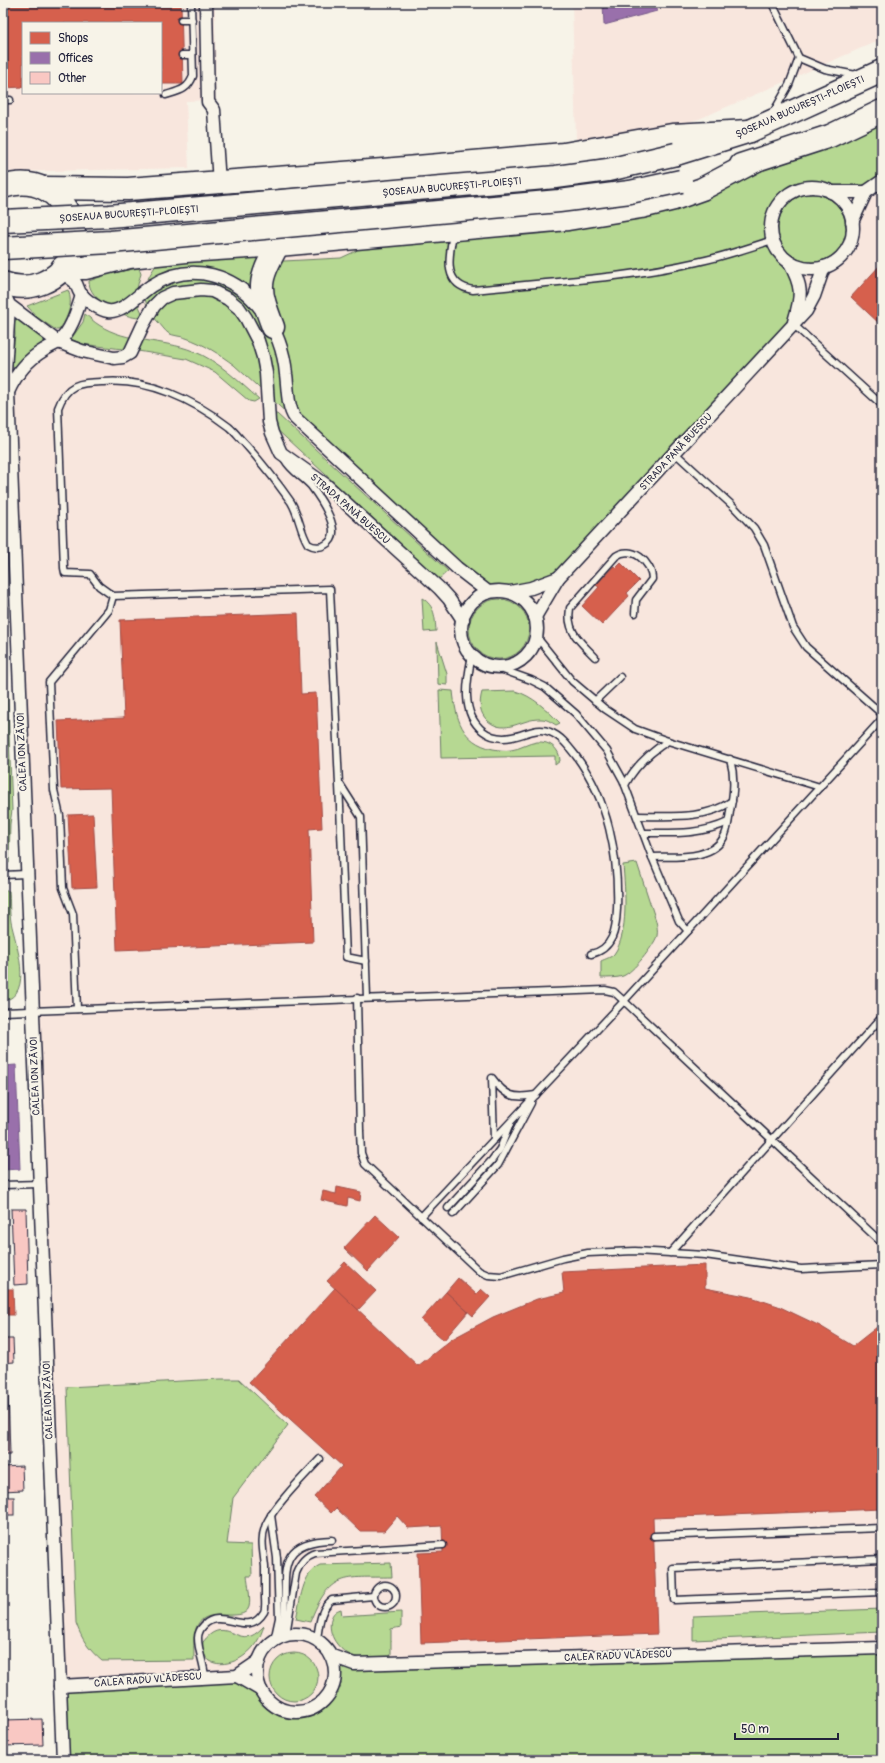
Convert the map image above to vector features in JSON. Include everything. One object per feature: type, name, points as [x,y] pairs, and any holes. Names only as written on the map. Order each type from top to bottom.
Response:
[{"type":"highway","name":"ȘOSEAUA BUCUREȘTI-PLOIEȘTI","points":[[3,221],[117,215],[556,177],[608,170],[676,154],[757,128],[878,73]]},
{"type":"highway","points":[[3,248],[119,241],[611,195],[681,181],[755,161],[830,136],[882,111]]},
{"type":"highway","points":[[3,187],[26,183],[44,188],[128,189],[218,183],[564,154],[672,136],[757,128]]},
{"type":"highway","points":[[3,283],[18,286],[32,286],[46,281],[71,277],[136,256],[454,230],[568,219],[641,207],[674,199],[702,189],[755,161]]},
{"type":"highway","points":[[44,188],[62,202],[68,211],[72,222],[74,242],[71,277]]},
{"type":"highway","points":[[273,327],[263,301],[263,276],[278,245]]},
{"type":"street","points":[[206,3],[208,102],[214,110],[218,183]]},
{"type":"street","points":[[852,222],[866,192],[882,181]]},
{"type":"street","points":[[789,262],[800,267],[812,269],[824,267],[835,262],[849,245],[852,234],[852,222],[848,210],[841,200],[831,192],[823,189],[808,188],[790,194],[783,199],[775,210],[772,218],[771,226],[773,240],[779,252],[789,262],[798,277],[800,293],[794,325]]},
{"type":"street","points":[[831,192],[866,192]]},
{"type":"street","name":"STRADA PANĂ BUESCU","points":[[535,617],[558,578],[794,325],[811,304],[824,267]]},
{"type":"street","points":[[71,277],[100,309],[109,312],[123,308],[161,281],[182,274],[208,274],[220,276],[245,291],[254,300],[273,327],[284,359],[291,408],[295,418],[457,568],[488,592]]},
{"type":"street","name":"CALEA ION ZĂVOI","points":[[8,392],[17,373],[44,350],[58,342],[72,322],[71,277]]},
{"type":"street","points":[[3,291],[9,305],[58,342],[82,351],[114,358],[123,357],[130,352],[154,306],[162,298],[173,293],[187,290],[201,290],[220,294],[239,308],[252,328],[258,341],[266,373],[269,422],[281,453]]},
{"type":"street","name":"CALEA ION ZĂVOI","points":[[9,305],[5,372],[8,392],[26,874],[63,1760]]},
{"type":"street","name":"STRADA PANĂ BUESCU","points":[[281,453],[326,485],[439,588],[449,599],[462,620]]},
{"type":"street","name":"STRADA PANĂ BUESCU","points":[[510,592],[531,588],[558,578]]},
{"type":"street","points":[[488,592],[510,592],[521,598],[530,606],[535,617],[536,636],[529,653],[522,659],[505,666],[492,666],[482,662],[472,655],[463,639],[461,630],[462,620],[476,598],[488,592]]},
{"type":"street","points":[[296,1633],[317,1639],[326,1646],[332,1656],[335,1677],[331,1690],[316,1707],[302,1712],[287,1711],[270,1702],[261,1690],[257,1675],[259,1661],[267,1646],[280,1638],[296,1633]]},
{"type":"street","name":"CALEA RADU VLĂDESCU","points":[[332,1656],[354,1664],[882,1648]]},
{"type":"street","points":[[259,1661],[237,1676],[261,1690]]},
{"type":"street","points":[[335,1677],[354,1664]]},
{"type":"street","name":"CALEA RADU VLĂDESCU","points":[[60,1686],[237,1676]]},
{"type":"lane","points":[[166,95],[184,90],[188,86],[193,76],[191,3]]},
{"type":"lane","points":[[772,3],[799,58],[825,69],[841,73],[878,73]]},
{"type":"lane","points":[[181,20],[192,20]]},
{"type":"lane","points":[[182,55],[192,55]]},
{"type":"lane","points":[[757,128],[781,100],[799,58]]},
{"type":"lane","points":[[3,100],[10,100]]},
{"type":"lane","points":[[454,230],[449,268],[453,279],[463,288],[472,290],[612,276],[659,269],[697,262],[773,240]]},
{"type":"lane","points":[[794,325],[882,405]]},
{"type":"lane","points":[[281,453],[288,465],[311,486],[330,518],[334,528],[334,535],[327,544],[318,547],[308,544],[291,503],[264,465],[230,428],[203,410],[160,389],[142,385],[109,381],[78,384],[69,389],[63,396],[58,408],[64,568],[65,573],[90,574],[99,586],[113,596],[330,589],[346,957],[366,961]]},
{"type":"lane","points":[[675,453],[734,507],[754,528],[764,545],[793,627],[806,647],[882,714]]},
{"type":"lane","points":[[595,657],[571,631],[569,614],[570,608],[616,556],[622,552],[634,553],[650,568],[652,573],[652,579],[636,600],[635,612]]},
{"type":"lane","points":[[77,1009],[73,914],[63,888],[60,816],[54,790],[49,682],[109,610],[113,596]]},
{"type":"lane","points":[[536,636],[572,681],[595,701],[635,729],[668,742],[730,759],[820,787]]},
{"type":"lane","points":[[472,655],[467,697],[469,711],[478,727],[494,737],[502,738],[541,730],[549,731],[557,735],[565,742],[587,771],[596,788],[609,828],[615,863],[618,895],[615,930],[609,944],[601,952],[591,954]]},
{"type":"lane","points":[[492,666],[535,682],[555,694],[576,714],[607,751],[625,785],[652,857],[679,921],[688,931]]},
{"type":"lane","points":[[595,701],[620,677]]},
{"type":"lane","points":[[421,1217],[624,1002],[882,719]]},
{"type":"lane","points":[[625,785],[641,762],[658,747],[668,742]]},
{"type":"lane","points":[[652,857],[695,855],[710,851],[722,840],[725,835],[732,801],[734,774],[730,759]]},
{"type":"lane","points":[[339,782],[361,817],[367,998]]},
{"type":"lane","points":[[637,816],[703,814],[716,810],[732,801]]},
{"type":"lane","points":[[643,833],[705,830],[715,828],[728,822]]},
{"type":"lane","points":[[3,874],[26,874]]},
{"type":"lane","points":[[3,1012],[357,998],[605,990],[614,992],[882,1243]]},
{"type":"lane","points":[[357,998],[362,1158],[369,1170],[479,1271],[488,1275],[501,1276],[563,1258],[588,1253],[635,1251],[705,1255],[801,1269],[882,1265]]},
{"type":"lane","points":[[670,1253],[882,1017]]},
{"type":"lane","points":[[494,1139],[492,1078],[501,1090],[513,1096],[522,1097],[536,1095]]},
{"type":"lane","points":[[454,1214],[498,1165],[536,1095]]},
{"type":"lane","points":[[448,1208],[492,1160],[500,1149],[511,1121]]},
{"type":"lane","points":[[3,1185],[39,1184]]},
{"type":"lane","points":[[205,1677],[203,1659],[198,1650],[197,1636],[201,1628],[208,1621],[217,1619],[228,1619],[240,1623],[251,1623],[258,1619],[265,1610],[265,1567],[262,1540],[265,1527],[271,1515],[320,1459]]},
{"type":"lane","points":[[271,1515],[277,1558],[280,1638]]},
{"type":"lane","points":[[654,1536],[882,1528]]},
{"type":"lane","points":[[280,1638],[284,1620],[285,1569],[288,1560],[294,1552],[308,1543],[332,1540]]},
{"type":"lane","points":[[280,1638],[296,1573],[299,1566],[308,1556],[315,1553],[443,1545]]},
{"type":"lane","points":[[882,1559],[673,1568],[674,1600],[882,1592]]},
{"type":"lane","points":[[317,1639],[324,1609],[328,1602],[336,1599],[373,1596]]},
{"type":"shaded area","points":[[3,3],[215,3],[216,100],[186,101],[189,168],[3,172]]},
{"type":"shaded area","points":[[572,3],[879,3],[882,11],[882,39],[699,119],[674,126],[576,140]]},
{"type":"shaded area","points":[[882,111],[882,1648],[334,1663],[334,1684],[327,1697],[316,1707],[302,1712],[280,1708],[270,1702],[261,1690],[257,1675],[60,1686],[8,392],[10,285],[54,277],[612,212]]},
{"type":"green space","points":[[882,111],[882,181],[866,192],[831,192],[815,188],[801,189],[790,193],[783,199],[775,210],[771,226],[773,240],[779,252],[789,262],[798,277],[794,325],[558,578],[510,592],[488,592],[457,568],[234,365],[199,343],[168,333],[151,313],[146,303],[145,295],[148,278],[166,253],[265,256],[284,261],[341,258],[356,251],[369,237],[612,212]]},
{"type":"green space","points":[[812,194],[825,197],[836,204],[843,215],[846,228],[843,241],[836,252],[825,259],[812,262],[799,259],[788,252],[781,241],[778,228],[781,215],[788,204],[799,197]]},
{"type":"green space","points":[[139,268],[141,274],[137,294],[138,303],[142,313],[140,318],[125,315],[108,307],[94,295],[90,288],[89,281],[111,273]]},
{"type":"green space","points":[[68,290],[70,295],[69,311],[59,330],[56,330],[38,318],[27,306]]},
{"type":"green space","points":[[85,314],[99,325],[121,335],[170,344],[202,355],[228,372],[259,399],[254,402],[249,401],[215,372],[186,359],[82,344],[71,339],[83,322]]},
{"type":"green space","points":[[14,317],[17,317],[46,340],[41,346],[33,350],[16,367],[11,367],[15,335]]},
{"type":"green space","points":[[277,414],[448,571],[439,579],[261,415]]},
{"type":"green space","points":[[3,581],[12,810],[10,824],[9,863],[3,863]]},
{"type":"green space","points":[[422,598],[430,605],[434,612],[436,631],[424,632]]},
{"type":"green space","points":[[499,599],[516,604],[524,612],[529,629],[524,646],[516,654],[499,659],[482,654],[474,646],[469,629],[474,612],[482,604]]},
{"type":"green space","points":[[437,642],[447,674],[447,685],[438,684]]},
{"type":"green space","points":[[439,690],[453,691],[456,710],[462,728],[467,735],[482,746],[493,749],[509,750],[542,742],[550,744],[556,749],[560,757],[560,761],[555,765],[555,756],[441,758]]},
{"type":"green space","points":[[515,691],[534,700],[545,708],[560,723],[556,725],[549,721],[534,719],[508,727],[501,727],[485,718],[480,708],[482,692]]},
{"type":"green space","points":[[637,863],[656,921],[657,936],[642,959],[627,974],[612,978],[601,978],[601,961],[614,954],[622,935],[625,911],[623,865]]},
{"type":"green space","points":[[3,891],[9,891],[10,918],[19,954],[21,979],[18,989],[13,997],[3,1001]]},
{"type":"green space","points":[[239,1379],[288,1425],[233,1498],[227,1544],[251,1545],[252,1576],[247,1576],[250,1596],[249,1607],[245,1612],[239,1615],[213,1615],[205,1618],[199,1623],[194,1635],[194,1660],[102,1661],[86,1644],[76,1623],[67,1387]]},
{"type":"green space","points":[[391,1563],[392,1577],[361,1577],[340,1581],[324,1594],[317,1605],[310,1622],[296,1619],[303,1589],[309,1574],[320,1565]]},
{"type":"green space","points":[[341,1609],[342,1616],[401,1612],[401,1627],[391,1629],[391,1657],[357,1657],[348,1654],[343,1650],[335,1642],[330,1625],[333,1614]]},
{"type":"green space","points":[[882,1609],[882,1632],[693,1640],[693,1616]]},
{"type":"green space","points":[[264,1626],[259,1638],[249,1652],[239,1659],[224,1664],[217,1664],[206,1658],[203,1651],[203,1642],[216,1631],[222,1630],[245,1637],[251,1636]]},
{"type":"green space","points":[[882,1648],[882,1760],[63,1760],[60,1686],[257,1675],[264,1696],[273,1704],[286,1708],[309,1710],[322,1703],[327,1698],[333,1684],[335,1670],[334,1663]]},
{"type":"green space","points":[[294,1653],[303,1655],[311,1660],[316,1668],[318,1677],[316,1686],[311,1694],[303,1699],[294,1701],[285,1699],[277,1694],[272,1686],[270,1677],[272,1668],[277,1660],[285,1655]]},
{"type":"building: Shops","points":[[3,3],[181,3],[183,84],[162,84],[162,22],[22,22],[22,87],[3,88]]},
{"type":"building: Shops","points":[[882,263],[882,326],[851,297]]},
{"type":"building: Shops","points":[[621,563],[639,581],[627,593],[629,596],[602,625],[582,606],[599,587],[596,585],[614,566],[616,568]]},
{"type":"building: Shops","points":[[298,613],[301,694],[316,693],[322,828],[309,829],[313,942],[117,950],[111,788],[61,789],[58,721],[124,718],[120,620]]},
{"type":"building: Shops","points":[[93,814],[97,887],[72,888],[68,815]]},
{"type":"building: Shops","points":[[337,1187],[361,1192],[360,1201],[348,1198],[347,1206],[321,1200],[323,1191],[336,1194]]},
{"type":"building: Shops","points":[[375,1215],[399,1237],[368,1271],[344,1248]]},
{"type":"building: Shops","points":[[345,1262],[376,1291],[358,1310],[327,1281]]},
{"type":"building: Shops","points":[[705,1265],[705,1288],[751,1297],[778,1306],[820,1326],[853,1346],[882,1323],[882,1509],[653,1518],[657,1634],[421,1643],[418,1553],[443,1552],[442,1526],[408,1528],[397,1516],[384,1531],[360,1531],[336,1508],[331,1513],[314,1497],[342,1466],[249,1382],[335,1288],[418,1366],[452,1339],[493,1317],[537,1299],[564,1293],[562,1272]]},
{"type":"building: Shops","points":[[458,1278],[476,1294],[481,1289],[490,1297],[473,1316],[446,1292]]},
{"type":"building: Shops","points":[[3,1289],[13,1289],[14,1315],[3,1315]]},
{"type":"building: Shops","points":[[446,1292],[468,1312],[444,1340],[421,1320]]},
{"type":"building: Offices","points":[[603,3],[657,3],[657,11],[604,25]]},
{"type":"building: Offices","points":[[16,1065],[20,1169],[3,1170],[3,1066]]},
{"type":"building: Other","points":[[11,1209],[26,1209],[28,1284],[14,1285]]},
{"type":"building: Other","points":[[3,1339],[13,1339],[14,1362],[3,1363]]},
{"type":"building: Other","points":[[3,1390],[8,1390],[10,1455],[3,1455]]},
{"type":"building: Other","points":[[22,1466],[23,1490],[3,1491],[3,1467]]},
{"type":"building: Other","points":[[3,1497],[14,1497],[14,1515],[3,1515]]},
{"type":"building: Other","points":[[42,1719],[43,1745],[3,1746],[3,1720]]}]
